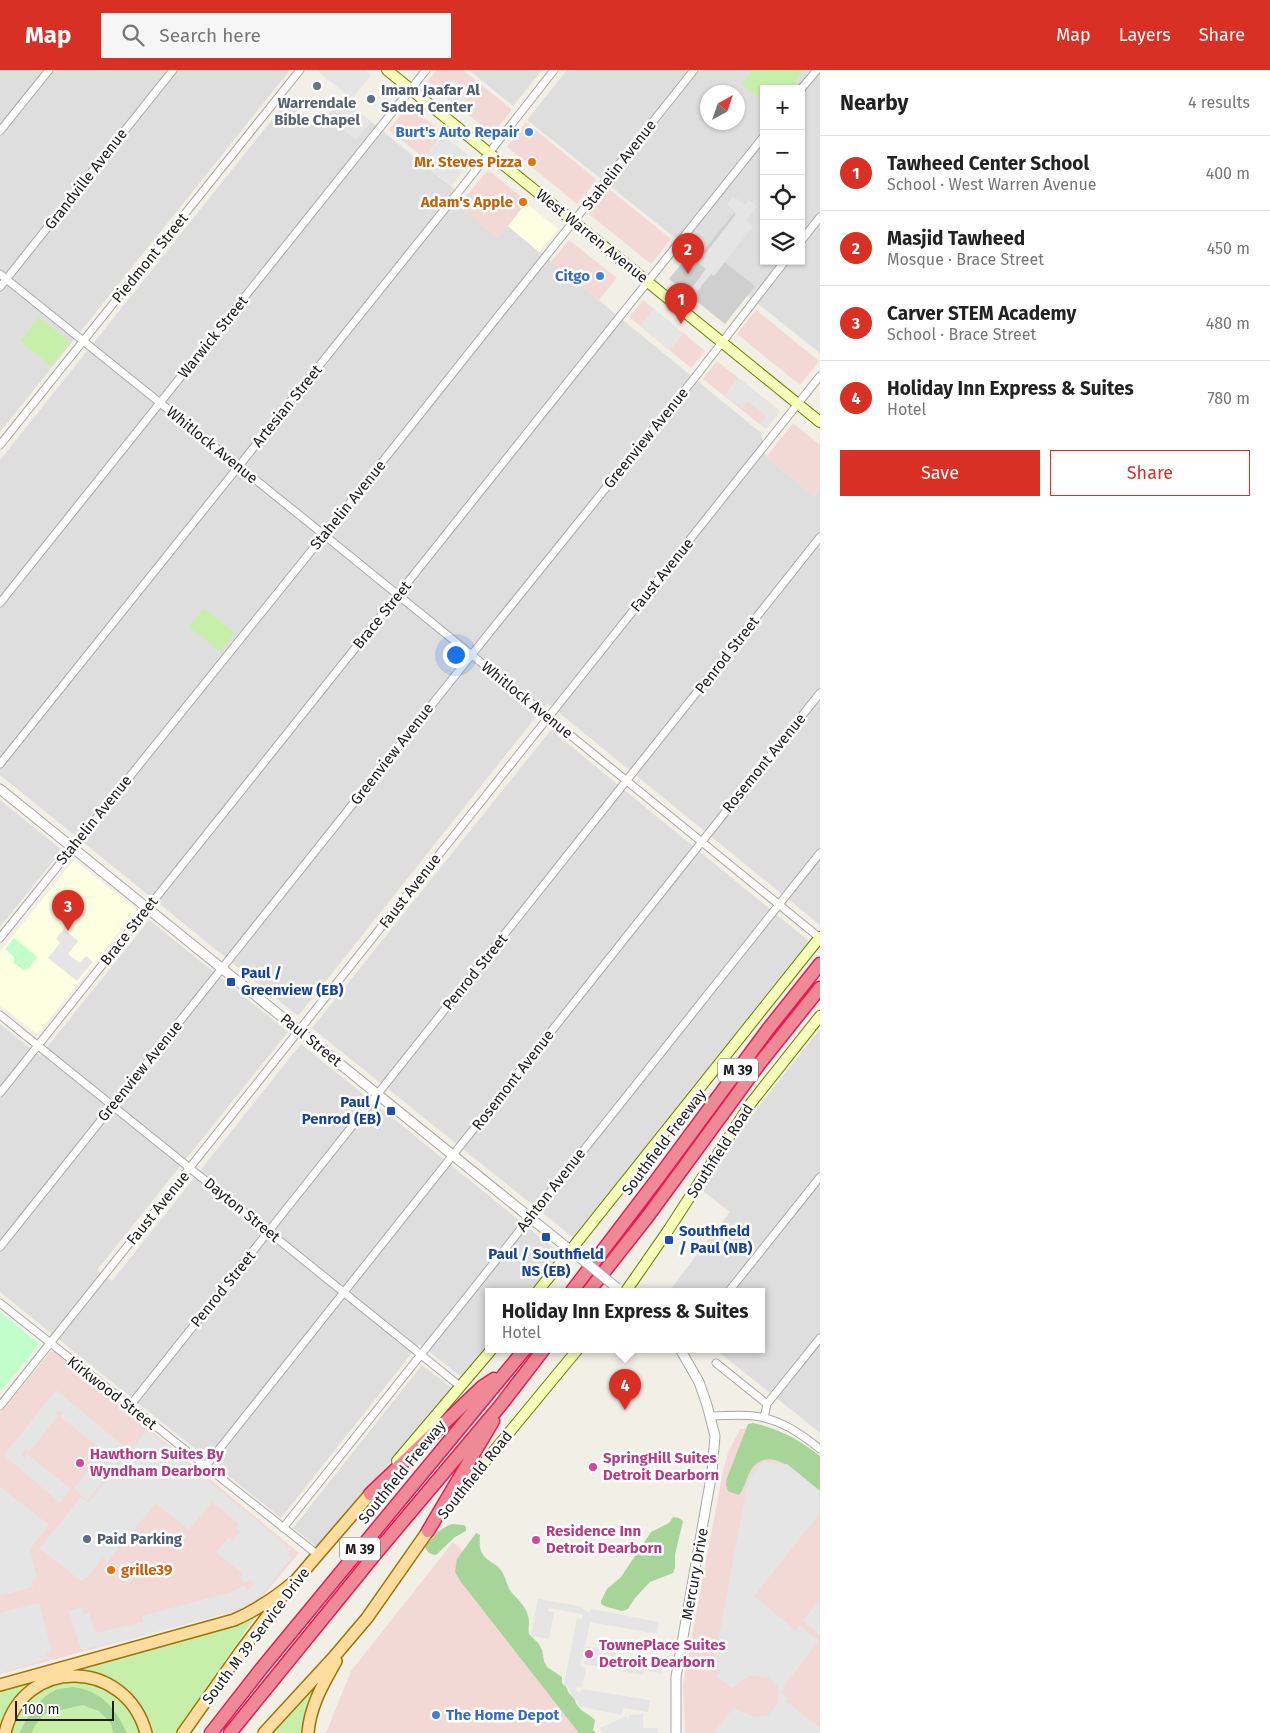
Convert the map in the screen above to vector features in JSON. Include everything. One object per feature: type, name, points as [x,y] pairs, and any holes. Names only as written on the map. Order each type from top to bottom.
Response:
[{"type":"highway","points":[[798,992],[820,960]]},
{"type":"highway","name":"Southfield Freeway","points":[[574,1288],[769,1028],[820,964]]},
{"type":"highway","name":"Southfield Freeway","points":[[591,1288],[648,1216],[760,1063],[820,988]]},
{"type":"highway","points":[[790,1026],[820,998]]},
{"type":"highway","name":"Southfield Freeway","points":[[211,1733],[522,1353]]},
{"type":"highway","name":"Southfield Freeway","points":[[230,1733],[388,1537],[500,1406],[541,1353]]},
{"type":"highway","points":[[370,1494],[482,1387],[510,1367]]},
{"type":"highway","points":[[428,1531],[489,1431],[500,1406]]},
{"type":"main road","name":"West Warren Avenue","points":[[387,70],[820,422]]},
{"type":"main road","points":[[541,1288],[574,1254],[820,938]]},
{"type":"main road","name":"Southfield Road","points":[[623,1288],[667,1232],[751,1103],[820,1016]]},
{"type":"main road","points":[[370,1494],[489,1353]]},
{"type":"main road","name":"Southfield Road","points":[[428,1531],[575,1353]]},
{"type":"main road","name":"South M 39 Service Drive","points":[[182,1733],[276,1603],[370,1494]]},
{"type":"main road","points":[[308,1733],[311,1712],[320,1690],[338,1659],[428,1531]]},
{"type":"main road","points":[[0,1685],[234,1620],[261,1606],[295,1581]]},
{"type":"main road","points":[[264,1733],[333,1658],[366,1618]]},
{"type":"main road","points":[[5,1733],[8,1721],[15,1708],[31,1690],[50,1680],[73,1676],[95,1678],[116,1688],[133,1704],[146,1733]]},
{"type":"street","points":[[0,132],[49,70]]},
{"type":"street","name":"Grandville Avenue","points":[[0,288],[173,70]]},
{"type":"street","name":"Piedmont Street","points":[[0,445],[300,70]]},
{"type":"street","name":"Warwick Street","points":[[0,604],[426,70]]},
{"type":"street","name":"Artesian Street","points":[[0,764],[419,242],[554,70]]},
{"type":"street","name":"Stahelin Avenue","points":[[0,938],[694,70]]},
{"type":"street","points":[[804,85],[817,70]]},
{"type":"street","name":"Brace Street","points":[[0,1093],[760,141]]},
{"type":"street","points":[[805,236],[820,217]]},
{"type":"street","name":"Greenview Avenue","points":[[0,1247],[782,265]]},
{"type":"street","name":"Whitlock Avenue","points":[[0,274],[820,938]]},
{"type":"street","name":"Faust Avenue","points":[[0,1406],[820,376]]},
{"type":"street","name":"Penrod Street","points":[[129,1407],[820,537]]},
{"type":"street","name":"Rosemont Avenue","points":[[206,1467],[820,693]]},
{"type":"street","name":"Paul Street","points":[[0,789],[618,1288]]},
{"type":"street","name":"Ashton Avenue","points":[[283,1528],[820,853]]},
{"type":"street","name":"Dayton Street","points":[[0,1015],[461,1387]]},
{"type":"street","points":[[731,1288],[820,1177]]},
{"type":"street","name":"Kirkwood Street","points":[[0,1304],[318,1555]]},
{"type":"street","points":[[764,1418],[767,1404],[820,1338]]},
{"type":"street","points":[[683,1353],[699,1382],[710,1416],[753,1416],[773,1420],[790,1428],[820,1449]]},
{"type":"street","points":[[716,1363],[767,1404]]},
{"type":"street","name":"Mercury Drive","points":[[676,1733],[676,1677],[712,1472],[715,1436],[710,1416]]},
{"type":"shaded area","points":[[0,70],[290,70],[0,432]]},
{"type":"shaded area","points":[[316,70],[364,70],[371,75],[352,99]]},
{"type":"shaded area","points":[[437,70],[463,70],[512,110],[492,134],[427,82]]},
{"type":"shaded area","points":[[469,70],[542,70],[513,106]]},
{"type":"shaded area","points":[[567,70],[820,70],[820,353],[527,120]]},
{"type":"shaded area","points":[[453,79],[472,93],[460,109],[442,94]]},
{"type":"shaded area","points":[[342,98],[465,198],[459,206],[498,238],[508,226],[761,433],[766,457],[814,496],[820,489],[820,925],[547,703],[298,1016],[0,775],[0,460],[287,101],[319,126]]},
{"type":"shaded area","points":[[344,100],[371,122],[356,140],[335,123],[341,116],[335,112]]},
{"type":"shaded area","points":[[408,105],[443,133],[424,158],[389,130]]},
{"type":"shaded area","points":[[526,122],[597,180],[577,204],[507,147]]},
{"type":"shaded area","points":[[443,135],[473,159],[451,186],[421,161]]},
{"type":"shaded area","points":[[488,170],[528,202],[498,238],[458,206]]},
{"type":"shaded area","points":[[609,189],[671,239],[651,264],[589,214]]},
{"type":"shaded area","points":[[733,196],[745,205],[749,200],[757,206],[746,221],[753,226],[714,276],[711,274],[693,297],[688,293],[706,269],[692,258],[698,250],[705,254],[737,213],[727,205]]},
{"type":"shaded area","points":[[526,203],[558,229],[539,252],[508,226]]},
{"type":"shaded area","points":[[734,213],[751,226],[723,261],[755,286],[725,324],[669,279],[693,250],[700,255]]},
{"type":"shaded area","points":[[569,240],[617,278],[599,300],[551,262]]},
{"type":"shaded area","points":[[643,300],[705,351],[691,368],[629,317]]},
{"type":"shaded area","points":[[654,309],[683,333],[670,350],[640,326]]},
{"type":"shaded area","points":[[756,310],[819,361],[800,385],[737,334]]},
{"type":"shaded area","points":[[717,361],[780,411],[766,429],[703,379]]},
{"type":"shaded area","points":[[738,378],[780,412],[766,428],[760,424],[765,415],[748,401],[742,408],[725,395]]},
{"type":"shaded area","points":[[793,423],[820,445],[820,489],[814,496],[766,457]]},
{"type":"shaded area","points":[[551,730],[809,941],[575,1239],[312,1028]]},
{"type":"shaded area","points":[[0,800],[62,850],[0,927]]},
{"type":"shaded area","points":[[74,860],[137,910],[37,1034],[0,1005],[0,952]]},
{"type":"shaded area","points":[[149,920],[288,1032],[97,1270],[112,1281],[301,1044],[561,1254],[533,1288],[485,1288],[485,1350],[463,1378],[419,1344],[281,1518],[0,1292],[0,1024],[40,1056]]},
{"type":"shaded area","points":[[64,929],[78,941],[68,954],[80,963],[86,956],[93,962],[77,981],[48,958],[60,943],[56,939]]},
{"type":"shaded area","points":[[820,1029],[820,1433],[720,1353],[765,1353],[765,1288],[671,1288],[730,1212],[703,1191],[748,1120]]},
{"type":"shaded area","points":[[55,1351],[299,1553],[261,1598],[238,1610],[0,1674],[0,1413],[50,1352]]},
{"type":"shaded area","points":[[422,1365],[453,1389],[317,1547],[293,1528]]},
{"type":"shaded area","points":[[56,1390],[128,1450],[87,1501],[74,1488],[102,1454],[106,1457],[108,1450],[106,1448],[104,1452],[60,1416],[63,1412],[55,1413],[58,1416],[29,1452],[25,1449],[22,1456],[24,1458],[27,1454],[71,1489],[60,1503],[4,1455]]},
{"type":"shaded area","points":[[757,1427],[820,1464],[820,1733],[685,1733],[683,1684],[723,1471],[728,1453],[740,1429]]},
{"type":"shaded area","name":"Paid Parking","points":[[147,1430],[291,1549],[288,1554],[292,1557],[260,1597],[238,1609],[149,1634],[81,1650],[69,1611],[82,1607],[84,1614],[89,1613],[95,1633],[143,1622],[142,1616],[231,1592],[245,1585],[247,1590],[255,1583],[249,1579],[246,1583],[240,1578],[243,1574],[216,1552],[228,1538],[233,1541],[240,1532],[236,1528],[239,1524],[212,1502],[189,1530],[156,1503],[107,1562],[103,1558],[88,1576],[81,1581],[42,1550],[41,1547],[81,1497],[88,1503]]},
{"type":"shaded area","points":[[762,1463],[787,1464],[820,1491],[820,1513],[754,1596],[795,1630],[800,1626],[819,1641],[785,1684],[781,1692],[788,1698],[786,1701],[820,1728],[820,1733],[714,1733],[734,1707],[754,1717],[768,1715],[778,1703],[778,1687],[768,1677],[751,1675],[732,1688],[717,1676],[721,1671],[715,1665],[748,1480]]},
{"type":"shaded area","points":[[0,1487],[49,1525],[30,1549],[37,1578],[32,1582],[33,1587],[0,1596]]},
{"type":"shaded area","points":[[453,1542],[466,1554],[580,1733],[326,1733],[351,1671]]},
{"type":"shaded area","points":[[538,1599],[579,1606],[589,1614],[591,1609],[659,1622],[657,1634],[590,1622],[585,1646],[615,1652],[615,1657],[663,1666],[661,1673],[644,1670],[643,1675],[584,1664],[585,1659],[582,1658],[580,1666],[586,1668],[582,1688],[577,1687],[576,1689],[580,1694],[582,1689],[650,1700],[648,1712],[623,1708],[621,1715],[579,1706],[579,1702],[573,1698],[570,1692],[570,1688],[564,1685],[577,1618],[582,1619],[583,1616],[549,1608],[548,1611],[554,1612],[549,1639],[531,1636]]},
{"type":"shaded area","points":[[820,1600],[820,1635],[803,1621]]},
{"type":"shaded area","points":[[39,1603],[52,1652],[46,1654],[48,1659],[0,1673],[0,1613]]},
{"type":"shaded area","points":[[643,1714],[643,1728],[658,1728],[658,1733],[602,1733],[600,1728],[626,1716],[629,1720],[629,1715]]},
{"type":"green space","points":[[753,70],[804,70],[793,85],[760,85],[760,99],[745,87],[745,85],[741,84]]},
{"type":"green space","points":[[39,317],[70,342],[51,366],[20,341]]},
{"type":"green space","points":[[204,608],[235,633],[220,652],[189,627]]},
{"type":"green space","points":[[14,938],[37,957],[28,969],[24,970],[14,963],[14,957],[5,949]]},
{"type":"green space","points":[[0,1312],[39,1344],[0,1392]]},
{"type":"green space","points":[[753,1423],[788,1435],[820,1456],[820,1492],[789,1467],[771,1460],[763,1460],[752,1468],[739,1495],[728,1491],[726,1485],[727,1478],[748,1424]]},
{"type":"green space","points":[[673,1517],[683,1521],[673,1573],[650,1582],[635,1598],[628,1609],[622,1611],[601,1604],[607,1589],[621,1577],[651,1532],[669,1523]]},
{"type":"green space","points":[[452,1524],[464,1525],[466,1531],[455,1537],[436,1555],[429,1553],[425,1547],[433,1536]]},
{"type":"green space","points":[[476,1533],[480,1535],[482,1553],[502,1571],[510,1590],[526,1610],[529,1618],[529,1634],[539,1644],[547,1667],[562,1677],[562,1683],[578,1706],[595,1720],[593,1730],[596,1733],[579,1733],[455,1572],[457,1559]]},
{"type":"green space","points":[[255,1617],[176,1733],[150,1733],[146,1718],[138,1706],[120,1687],[50,1677],[0,1733],[0,1692],[22,1682]]},
{"type":"green space","points":[[320,1679],[305,1733],[272,1733]]},
{"type":"green space","points":[[79,1681],[101,1687],[118,1697],[131,1712],[141,1733],[11,1733],[17,1714],[36,1694],[61,1684]]},
{"type":"green space","points":[[73,1687],[92,1692],[106,1702],[118,1716],[127,1733],[113,1733],[111,1723],[99,1711],[82,1705],[44,1714],[34,1727],[32,1733],[20,1733],[29,1715],[48,1694],[56,1690]]},
{"type":"place","name":"Warrendale Bible Chapel","points":[[317,86]]},
{"type":"place","name":"Imam Jaafar Al Sadeq Center","points":[[371,99]]},
{"type":"place","name":"Burt's Auto Repair","points":[[529,132]]},
{"type":"place","name":"Mr. Steves Pizza","points":[[532,162]]},
{"type":"place","name":"Adam's Apple","points":[[523,202]]},
{"type":"place","name":"Masjid Tawheed","points":[[688,274]]},
{"type":"place","name":"Citgo","points":[[600,276]]},
{"type":"place","name":"Tawheed Center School","points":[[681,324]]},
{"type":"place","name":"Carver STEM Academy","points":[[68,931]]},
{"type":"place","name":"Paul / Greenview (EB)","points":[[231,982]]},
{"type":"place","name":"Paul / Penrod (EB)","points":[[391,1111]]},
{"type":"place","name":"Paul / Southfield NS (EB)","points":[[546,1237]]},
{"type":"place","name":"Southfield / Paul (NB)","points":[[669,1240]]},
{"type":"place","name":"Holiday Inn Express & Suites","points":[[625,1410]]},
{"type":"place","name":"Hawthorn Suites By Wyndham Dearborn","points":[[80,1463]]},
{"type":"place","name":"SpringHill Suites Detroit Dearborn","points":[[593,1467]]},
{"type":"place","name":"Paid Parking","points":[[87,1539]]},
{"type":"place","name":"Residence Inn Detroit Dearborn","points":[[536,1540]]},
{"type":"place","name":"grille39","points":[[111,1570]]},
{"type":"place","name":"TownePlace Suites Detroit Dearborn","points":[[589,1654]]},
{"type":"place","name":"The Home Depot","points":[[436,1715]]}]
